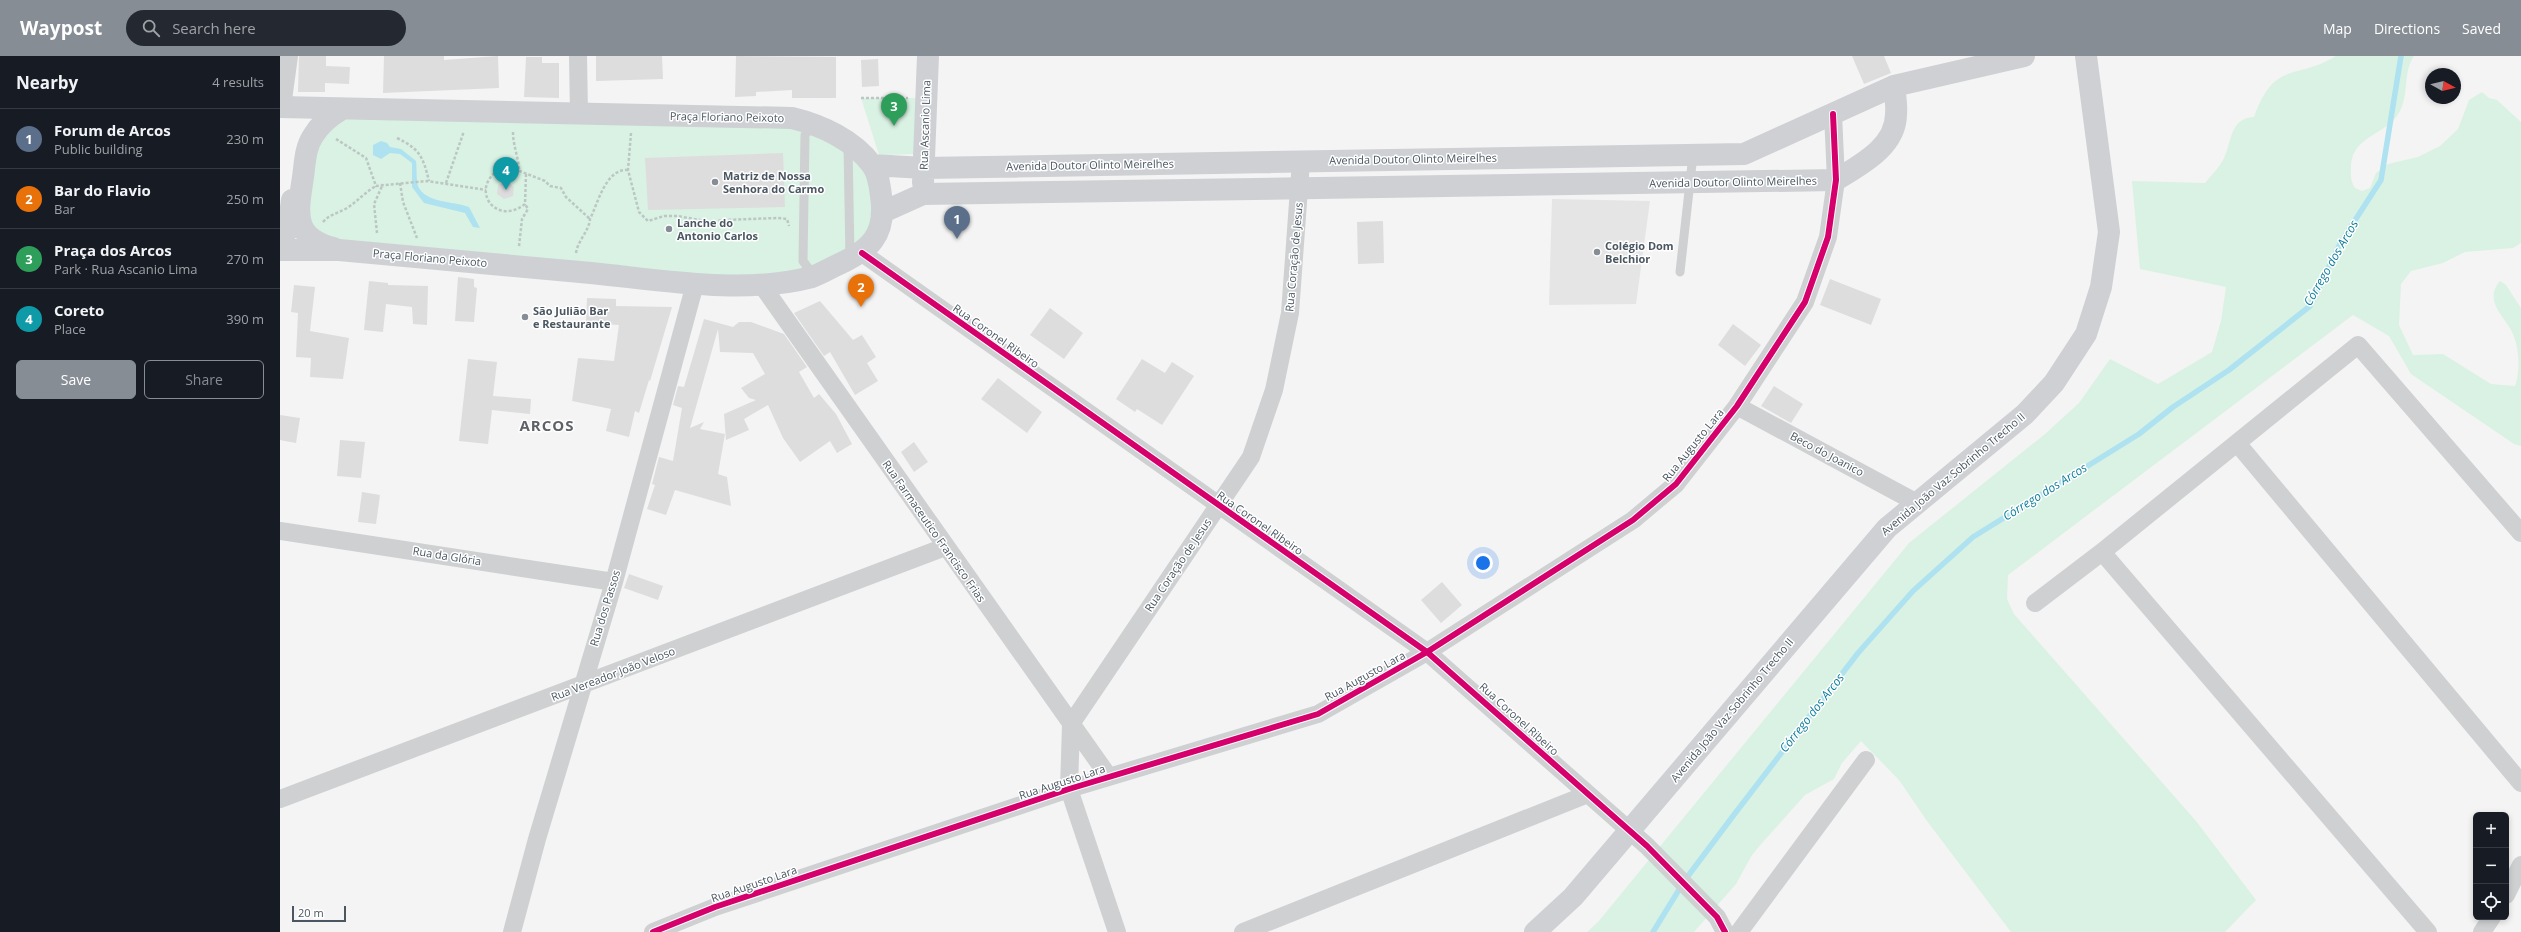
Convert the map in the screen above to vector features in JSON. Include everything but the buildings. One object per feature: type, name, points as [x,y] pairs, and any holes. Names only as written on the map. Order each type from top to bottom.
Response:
[{"type":"main road","name":"Rua Ascanio Lima","points":[[923,194],[928,56]]},
{"type":"main road","points":[[1894,86],[2024,56]]},
{"type":"main road","name":"Avenida João Vaz Sobrinho Trecho II","points":[[1535,932],[1573,897],[1887,528],[2025,414],[2054,383],[2086,334],[2101,287],[2109,232],[2086,56]]},
{"type":"main road","name":"Avenida Doutor Olinto Meirelhes","points":[[872,165],[924,168],[1744,154],[1894,86],[1897,116],[1886,143],[1860,166],[1836,180],[923,194],[883,212]]},
{"type":"main road","name":"Praça Floriano Peixoto","points":[[280,250],[339,250],[695,284],[761,284],[814,276],[856,256],[876,238],[883,212],[880,184],[872,165],[848,143],[814,123],[771,117],[284,107]]},
{"type":"main road","points":[[280,239],[288,230],[302,134],[300,127],[284,107]]},
{"type":"main road","points":[[339,250],[323,246],[309,237],[297,216],[307,146],[322,124],[342,109]]},
{"type":"main road","points":[[1510,158],[1510,185]]},
{"type":"main road","points":[[1114,164],[1114,191]]},
{"type":"street","points":[[284,107],[289,56]]},
{"type":"street","points":[[578,56],[579,113]]},
{"type":"street","name":"Rua Augusto Lara","points":[[653,932],[715,907],[1069,789],[1318,714],[1427,652],[1633,520],[1676,484],[1737,406],[1805,302],[1828,237],[1836,180],[1833,114]]},
{"type":"street","name":"Rua Coração de Jesus","points":[[1071,724],[1251,457],[1274,390],[1290,314],[1301,162]]},
{"type":"street","name":"Rua Coronel Ribeiro","points":[[856,256],[1427,652],[1647,846],[1721,924]]},
{"type":"street","name":"Rua dos Passos","points":[[512,932],[582,685],[614,582],[695,284]]},
{"type":"street","name":"Rua Farmaceutico Francisco Frias","points":[[761,284],[945,547],[1109,777]]},
{"type":"street","points":[[2035,602],[2102,552],[2358,345],[2521,534]]},
{"type":"street","name":"Beco do Joanico","points":[[1737,406],[1917,503]]},
{"type":"street","points":[[2237,443],[2521,783]]},
{"type":"street","name":"Rua da Glória","points":[[280,531],[614,582]]},
{"type":"street","name":"Rua Vereador João Veloso","points":[[280,799],[945,547]]},
{"type":"street","points":[[2102,552],[2428,932]]},
{"type":"street","points":[[1071,724],[1069,789],[1117,932]]},
{"type":"street","points":[[1739,932],[1866,760]]},
{"type":"street","points":[[1243,932],[1588,794]]},
{"type":"street","points":[[2509,888],[2521,865]]},
{"type":"street","points":[[2482,932],[2490,920]]},
{"type":"lane","points":[[814,123],[805,135],[802,261],[814,276]]},
{"type":"lane","points":[[848,143],[856,256]]},
{"type":"lane","points":[[1680,272],[1692,182],[1693,155]]},
{"type":"path","points":[[861,98],[926,98]]},
{"type":"path","points":[[446,184],[462,140],[469,111]]},
{"type":"path","points":[[513,111],[513,145],[518,158],[519,169]]},
{"type":"path","points":[[633,115],[628,170],[639,212],[648,221],[664,216],[677,216],[712,222],[723,220],[778,218],[787,219],[790,228]]},
{"type":"path","points":[[322,124],[336,139],[366,158],[376,186]]},
{"type":"path","points":[[397,138],[409,144],[420,153],[428,181]]},
{"type":"path","points":[[525,204],[516,211],[503,212],[491,206],[486,190],[486,181],[494,171],[507,166],[519,169],[526,174],[545,180],[550,186],[561,188],[566,197],[590,219]]},
{"type":"path","points":[[574,272],[577,246],[590,225],[590,219],[612,177],[622,170],[628,170]]},
{"type":"path","points":[[517,266],[520,229],[522,220],[528,209],[525,204],[526,174]]},
{"type":"path","points":[[309,237],[329,216],[347,208],[365,192],[383,184],[409,181],[428,181],[486,190]]},
{"type":"path","points":[[400,183],[405,207],[417,238],[419,257]]},
{"type":"path","points":[[374,253],[377,234],[374,204],[383,184]]},
{"type":"shaded area","name":"Colégio Dom Belchior","points":[[1552,199],[1650,201],[1636,304],[1549,305]]},
{"type":"green space","points":[[2336,56],[2414,56],[2408,69],[2403,104],[2400,111],[2395,119],[2388,125],[2364,141],[2353,155],[2351,175],[2353,185],[2355,188],[2362,191],[2370,188],[2376,173],[2388,164],[2418,157],[2440,146],[2458,129],[2469,100],[2482,92],[2489,98],[2497,100],[2521,122],[2521,243],[2513,248],[2465,252],[2443,263],[2411,271],[2401,284],[2399,325],[2413,355],[2443,354],[2491,384],[2515,386],[2518,373],[2516,343],[2511,330],[2496,307],[2494,301],[2494,294],[2500,281],[2506,285],[2521,308],[2521,446],[2514,444],[2411,374],[2389,336],[2353,315],[2008,575],[2007,599],[2014,614],[2196,821],[2256,900],[2225,932],[2011,932],[1927,821],[1899,780],[1861,741],[1842,763],[1834,779],[1805,795],[1762,843],[1752,855],[1736,884],[1694,932],[1587,932],[1598,922],[1909,543],[2045,434],[2079,403],[2110,359],[2158,384],[2212,352],[2221,321],[2226,287],[2140,269],[2132,181],[2205,183],[2222,161],[2236,126],[2240,121],[2246,118],[2254,117],[2262,99],[2270,87],[2278,79],[2288,74],[2322,63]]},
{"type":"green space","points":[[861,98],[918,98],[918,154],[879,155]]},
{"type":"green space","points":[[333,117],[770,119],[847,144],[847,259],[761,282],[340,248],[306,227],[310,147]]},
{"type":"green space","points":[[850,147],[870,166],[881,213],[852,257]]},
{"type":"water","points":[[381,141],[387,143],[390,147],[401,149],[416,161],[417,183],[422,192],[433,199],[469,207],[480,228],[473,227],[465,213],[424,203],[412,187],[412,163],[400,154],[390,153],[381,159],[373,155],[373,145]]},
{"type":"waterway","name":"Córrego dos Arcos","points":[[1653,932],[1685,880],[1733,816],[1858,653],[1913,591],[1973,537],[2139,434],[2173,407],[2229,370],[2310,306],[2341,242],[2381,180],[2401,56]]},
{"type":"cycle path","points":[[653,932],[715,907],[1069,789],[1318,714],[1427,652],[1633,520],[1676,484],[1737,406],[1805,302],[1828,237],[1836,180],[1833,114]]},
{"type":"cycle path","points":[[862,253],[1427,652],[1647,846],[1717,917],[1725,932]]},
{"type":"place","name":"Praça dos Arcos","points":[[894,126]]},
{"type":"place","name":"Matriz de Nossa Senhora do Carmo","points":[[715,182]]},
{"type":"place","name":"Coreto","points":[[506,190]]},
{"type":"place","name":"Lanche do Antonio Carlos","points":[[669,229]]},
{"type":"place","name":"Forum de Arcos","points":[[957,239]]},
{"type":"place","name":"Colégio Dom Belchior","points":[[1597,252]]},
{"type":"place","name":"Bar do Flavio","points":[[861,307]]},
{"type":"place","name":"São Julião Bar e Restaurante","points":[[525,317]]},
{"type":"district","name":"ARCOS","points":[[547,426]]}]
